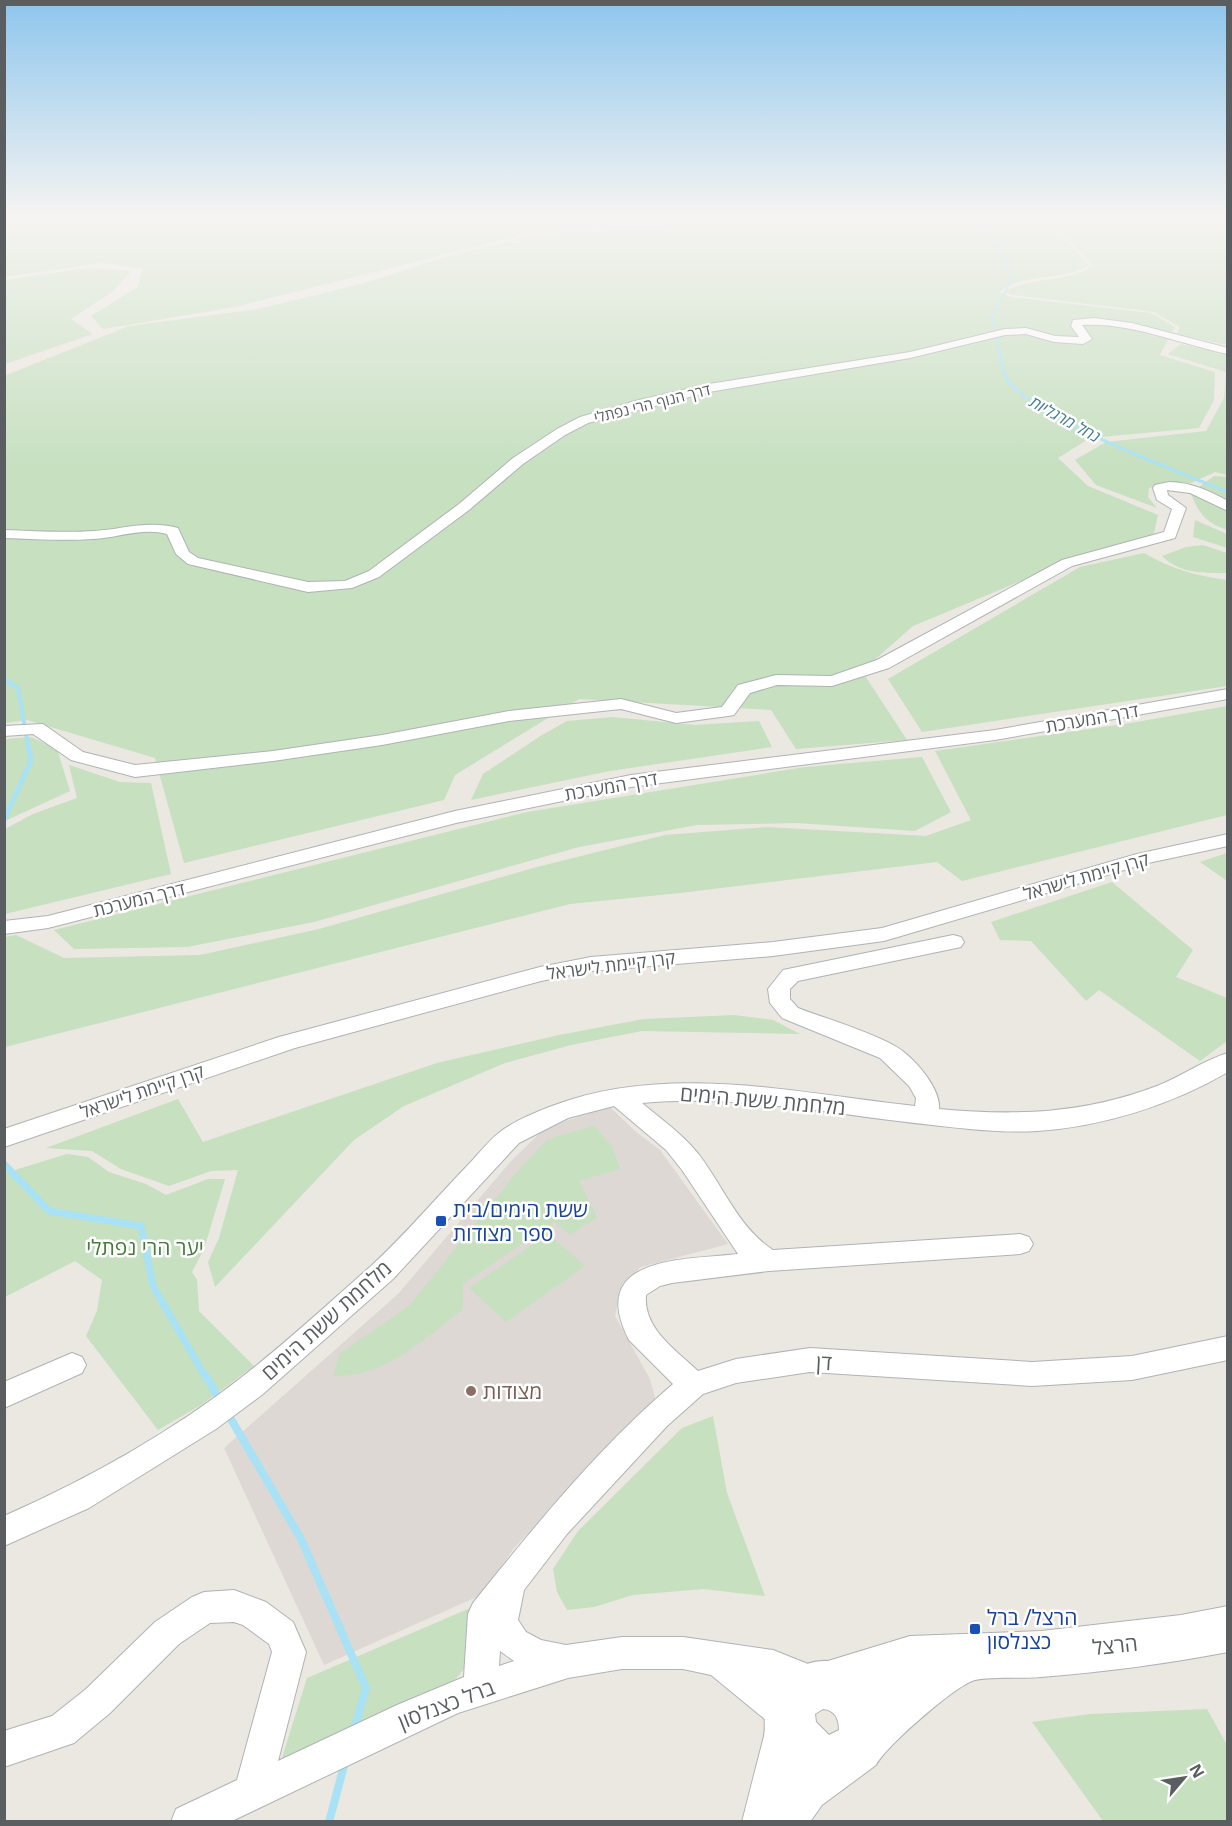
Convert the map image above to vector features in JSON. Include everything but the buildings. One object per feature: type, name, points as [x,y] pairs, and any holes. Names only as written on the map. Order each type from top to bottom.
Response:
[{"type":"street","name":"דרך הנוף הרי נפתלי","points":[[4,534],[94,536],[152,526],[164,527],[173,531],[183,554],[193,561],[309,587],[346,585],[374,574],[464,507],[535,448],[574,425],[614,411],[709,388],[934,350],[1005,332],[1026,331],[1054,339],[1083,341],[1086,339],[1076,326],[1077,322],[1086,321],[1133,328],[1227,351]]},
{"type":"street","points":[[4,731],[37,728],[77,756],[135,771],[273,756],[509,716],[610,705],[621,704],[676,718],[728,711],[744,689],[776,680],[832,681],[883,664],[1067,563],[1170,535],[1179,508],[1162,497],[1160,488],[1171,485],[1191,488],[1227,507]]},
{"type":"street","name":"דרך המערכת","points":[[4,928],[48,922],[455,817],[619,783],[995,735],[1227,694]]},
{"type":"street","name":"קרן קיימת לישראל","points":[[4,1138],[287,1042],[540,974],[591,964],[773,949],[884,934],[1144,858],[1227,840]]},
{"type":"street","points":[[926,1116],[928,1098],[918,1081],[888,1052],[790,1013],[780,1003],[778,994],[781,983],[791,975],[953,942]]},
{"type":"street","name":"מלחמת ששת הימים","points":[[4,1532],[78,1498],[117,1475],[205,1420],[253,1384],[383,1270],[510,1137],[555,1113],[617,1096],[691,1092],[736,1094],[998,1122],[1048,1121],[1150,1098],[1227,1061]]},
{"type":"street","points":[[617,1096],[675,1144],[691,1163],[735,1231],[748,1247],[769,1261]]},
{"type":"street","points":[[693,1385],[639,1332],[631,1308],[633,1290],[652,1276],[769,1261],[1020,1244]]},
{"type":"street","name":"דן","points":[[481,1689],[485,1614],[556,1524],[656,1417],[693,1385],[736,1371],[810,1360],[1032,1374],[1132,1368],[1227,1348]]},
{"type":"street","points":[[4,1396],[72,1365]]},
{"type":"street","name":"דן","points":[[509,1585],[500,1624],[514,1643],[536,1655],[568,1661]]},
{"type":"street","points":[[4,1749],[62,1731],[98,1701],[166,1632],[204,1608],[234,1606],[254,1613],[281,1633],[289,1652],[252,1792]]},
{"type":"street","name":"הרצל","points":[[807,1705],[910,1660],[1041,1654],[1181,1638],[1227,1629]]},
{"type":"street","name":"ברל כצנלסון","points":[[189,1821],[456,1697],[568,1661],[622,1653],[683,1653],[719,1660],[807,1705]]},
{"type":"street","name":"הרצל","points":[[777,1821],[804,1787],[852,1748],[907,1698],[941,1672],[967,1658]]},
{"type":"street","points":[[768,1821],[807,1705],[840,1689],[858,1705],[865,1727],[852,1748],[829,1760],[807,1752],[807,1705]]},
{"type":"shaded area","name":"מצודות","points":[[610,1107],[635,1131],[660,1150],[728,1244],[641,1267],[622,1285],[615,1316],[650,1379],[656,1402],[514,1548],[481,1595],[324,1665],[224,1448],[398,1294],[512,1160],[540,1133],[565,1121]]},
{"type":"green space","points":[[5,299],[101,299],[71,319],[93,334],[5,364]]},
{"type":"green space","points":[[118,299],[266,299],[235,307],[103,329],[91,316]]},
{"type":"green space","points":[[298,299],[1030,299],[1151,313],[1175,327],[1160,355],[1215,372],[1214,400],[1199,428],[1090,438],[1058,458],[1088,486],[1158,515],[1153,537],[1069,561],[913,626],[862,671],[907,740],[796,749],[771,710],[579,699],[455,775],[444,800],[184,863],[155,758],[27,720],[5,723],[4,376],[129,326],[258,309]]},
{"type":"green space","points":[[1048,299],[1227,299],[1227,345],[1177,334],[1180,327],[1154,312]]},
{"type":"green space","points":[[1181,344],[1227,353],[1227,475],[1215,472],[1191,483],[1172,482],[1149,488],[1148,497],[1157,508],[1096,485],[1075,460],[1106,442],[1206,431],[1224,398],[1226,372],[1168,354]]},
{"type":"green space","points":[[1214,476],[1227,477],[1227,530],[1204,517],[1191,493]]},
{"type":"green space","points":[[1195,520],[1227,534],[1227,548],[1193,537]]},
{"type":"green space","points":[[1203,545],[1227,553],[1227,573],[1184,569],[1162,556],[1186,547]]},
{"type":"green space","points":[[1144,553],[1184,571],[1227,580],[1227,686],[922,732],[888,679],[1080,567]]},
{"type":"green space","points":[[1227,706],[1227,815],[962,881],[937,862],[570,904],[5,1047],[5,937],[16,935],[64,958],[200,955],[319,929],[537,867],[665,835],[767,827],[926,836],[971,820],[935,751],[1131,723]]},
{"type":"green space","points":[[613,717],[695,725],[759,721],[772,747],[610,771],[471,800],[483,774],[542,735],[567,721]]},
{"type":"green space","points":[[31,737],[57,749],[70,791],[5,821],[5,739]]},
{"type":"green space","points":[[922,757],[951,812],[915,831],[797,823],[697,825],[579,847],[314,922],[187,947],[74,949],[54,930],[527,812],[805,767]]},
{"type":"green space","points":[[69,765],[120,782],[151,783],[171,874],[5,914],[5,829],[33,814],[77,798]]},
{"type":"green space","points":[[1227,853],[1227,881],[1200,862]]},
{"type":"green space","points":[[1112,882],[1193,950],[1176,977],[1227,998],[1227,1041],[1200,1061],[1099,990],[1086,1001],[1031,941],[1000,940],[991,922]]},
{"type":"green space","points":[[734,1015],[773,1020],[800,1034],[642,1031],[571,1045],[505,1063],[404,1106],[354,1140],[215,1287],[208,1262],[219,1238],[238,1170],[211,1171],[169,1186],[121,1169],[92,1151],[46,1148],[178,1099],[203,1142],[437,1063],[559,1035],[644,1019]]},
{"type":"green space","points":[[594,1126],[612,1146],[620,1169],[579,1181],[597,1217],[570,1235],[554,1222],[463,1284],[463,1309],[419,1343],[387,1363],[370,1370],[352,1375],[334,1376],[339,1354],[409,1306],[517,1172],[548,1139]]},
{"type":"green space","name":"יער הרי נפתלי","points":[[67,1154],[88,1157],[109,1172],[146,1184],[166,1195],[208,1179],[225,1179],[204,1249],[192,1272],[197,1280],[199,1311],[254,1366],[201,1405],[158,1430],[86,1336],[97,1311],[102,1280],[75,1261],[5,1297],[5,1173]]},
{"type":"green space","points":[[548,1234],[585,1266],[506,1322],[469,1288]]},
{"type":"green space","points":[[713,1416],[727,1493],[765,1596],[703,1589],[633,1595],[594,1607],[567,1610],[557,1592],[553,1569],[578,1531],[682,1428]]},
{"type":"green space","points":[[482,1603],[476,1654],[455,1680],[281,1761],[307,1678]]},
{"type":"green space","points":[[1207,1709],[1227,1745],[1227,1821],[1103,1821],[1032,1722],[1090,1714]]},
{"type":"waterway","name":"נחל מרגליות","points":[[1000,351],[992,318],[1001,299]]},
{"type":"waterway","name":"נחל מרגליות","points":[[999,350],[1006,377],[1019,392],[1042,408],[1107,442],[1228,492]]},
{"type":"waterway","points":[[4,679],[18,688],[28,745]]},
{"type":"waterway","points":[[4,820],[31,761],[28,743]]},
{"type":"waterway","points":[[4,1164],[49,1211],[141,1226],[153,1286],[206,1378]]},
{"type":"waterway","points":[[206,1376],[220,1401]]},
{"type":"waterway","points":[[228,1414],[301,1539],[366,1688],[354,1730]]},
{"type":"waterway","points":[[329,1822],[345,1762]]},
{"type":"place","name":"ששת הימים/בית ספר מצודות","points":[[441,1221]]},
{"type":"place","name":"מצודות","points":[[471,1391]]},
{"type":"place","name":"הרצל/ ברל כצנלסון","points":[[975,1629]]}]
